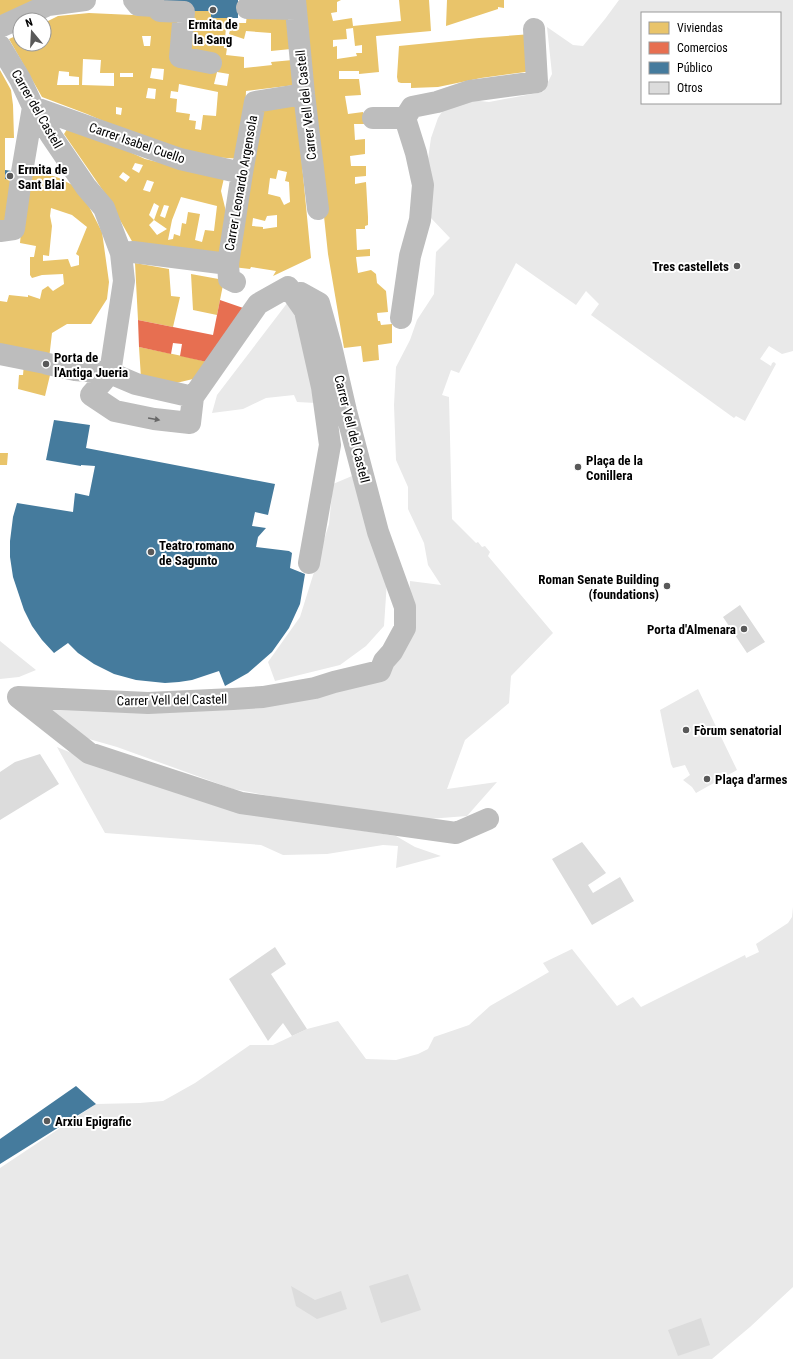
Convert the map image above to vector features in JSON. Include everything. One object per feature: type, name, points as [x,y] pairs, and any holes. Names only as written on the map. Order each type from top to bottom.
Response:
[{"type":"street","points":[[0,42],[48,5],[85,0]]},
{"type":"street","points":[[134,0],[138,5],[154,6],[160,11],[184,12],[180,57],[211,63]]},
{"type":"street","points":[[247,8],[296,4]]},
{"type":"street","name":"Carrer Vell del Castell","points":[[296,4],[304,94],[318,209]]},
{"type":"street","points":[[401,318],[410,256],[420,220],[423,185],[416,153],[405,118],[412,107],[437,102],[470,91],[537,82],[534,29]]},
{"type":"street","name":"Carrer del Castell","points":[[0,42],[33,107],[86,187],[104,208],[121,253],[124,281],[110,373]]},
{"type":"street","name":"Carrer Leonardo Argensola","points":[[121,253],[133,252],[231,273],[242,172],[255,102],[304,94]]},
{"type":"street","points":[[0,231],[14,229],[33,107]]},
{"type":"street","name":"Carrer Isabel Cuello","points":[[33,107],[180,159],[242,172]]},
{"type":"street","points":[[373,118],[405,118]]},
{"type":"street","points":[[110,373],[91,395],[115,411],[154,419],[190,423],[193,397],[258,304],[288,287],[305,311],[322,387],[330,445],[310,563]]},
{"type":"street","name":"Carrer Vell del Castell","points":[[293,294],[301,293],[318,303],[331,346],[378,532],[405,607],[405,628],[392,652],[384,661],[380,671],[315,688],[263,697],[148,703],[18,697],[89,753],[241,803],[456,833],[488,819]]},
{"type":"street","points":[[0,354],[75,370],[110,373],[136,384],[193,397]]},
{"type":"shaded area","points":[[619,0],[793,0],[793,351],[782,354],[769,346],[760,359],[771,366],[774,362],[776,364],[745,421],[736,416],[734,418],[591,315],[599,304],[586,291],[576,305],[516,263],[459,373],[451,370],[442,395],[449,397],[452,519],[476,543],[478,542],[482,547],[485,546],[490,552],[488,556],[553,633],[511,676],[509,703],[465,740],[447,789],[497,782],[467,816],[415,820],[339,809],[233,789],[117,747],[82,737],[31,706],[297,700],[407,646],[410,581],[441,585],[428,565],[424,543],[408,509],[408,487],[396,460],[394,405],[396,367],[410,340],[417,320],[434,294],[436,252],[450,238],[430,217],[428,159],[431,138],[438,118],[447,104],[463,99],[489,102],[543,92],[552,74],[547,27],[573,45],[583,46]]},
{"type":"shaded area","points":[[288,302],[301,319],[316,403],[297,402],[294,395],[266,398],[243,409],[212,413],[217,395]]},
{"type":"shaded area","points":[[352,476],[367,527],[387,581],[384,626],[366,646],[340,665],[275,681],[268,662],[300,617],[329,524],[333,484]]},
{"type":"shaded area","points":[[0,641],[36,670],[19,677],[0,679]]},
{"type":"shaded area","points":[[698,689],[737,770],[696,793],[692,787],[683,780],[690,775],[685,765],[673,768],[671,764],[660,710]]},
{"type":"shaded area","points":[[57,747],[101,765],[269,816],[396,836],[415,847],[441,856],[396,868],[398,846],[383,845],[327,854],[283,855],[261,845],[105,833]]},
{"type":"shaded area","points":[[793,907],[793,1287],[750,1327],[712,1359],[0,1359],[0,1168],[96,1104],[163,1101],[195,1083],[250,1045],[273,1045],[307,1029],[338,1021],[366,1059],[396,1060],[418,1054],[428,1049],[434,1037],[469,1025],[490,1006],[549,972],[543,963],[572,949],[617,1006],[633,997],[641,1007],[745,955],[746,958],[759,952],[756,944],[788,923],[792,917]]},
{"type":"building: Viviendas","points":[[0,0],[45,0],[22,12],[12,12],[12,17],[0,23]]},
{"type":"building: Viviendas","points":[[301,0],[341,0],[337,2],[337,12],[331,13],[333,21],[352,18],[353,26],[401,21],[399,0],[429,0],[431,31],[376,36],[379,72],[359,74],[359,71],[339,71],[339,79],[359,79],[361,95],[345,96],[348,114],[363,112],[364,124],[354,124],[355,140],[365,139],[365,154],[350,156],[351,166],[366,166],[366,176],[355,177],[355,184],[366,182],[368,225],[365,226],[365,229],[356,229],[357,250],[370,249],[370,256],[356,257],[358,273],[371,270],[376,274],[377,283],[386,291],[388,312],[377,313],[378,321],[380,321],[381,325],[392,324],[392,343],[378,345],[379,360],[363,362],[361,346],[344,348],[328,254]],"holes":[[[353,28],[355,46],[362,45],[362,53],[356,53],[357,56],[337,59],[337,46],[333,47],[333,40],[347,39],[346,29]]]},
{"type":"building: Viviendas","points":[[447,0],[504,0],[504,8],[498,7],[498,9],[446,26]]},
{"type":"building: Viviendas","points":[[188,11],[211,11],[211,18],[227,18],[224,48],[227,48],[226,55],[244,57],[244,68],[272,65],[271,62],[293,60],[295,85],[246,91],[242,159],[212,157],[211,159],[131,133],[42,97],[16,52],[52,52],[52,19],[58,16],[89,13],[176,17],[185,55]],"holes":[[[142,36],[151,36],[150,46],[144,46]],[[83,59],[101,60],[100,73],[114,73],[114,86],[82,85]],[[152,68],[164,69],[163,80],[150,78]],[[59,71],[69,72],[69,76],[79,77],[79,85],[57,85]],[[217,72],[229,74],[227,86],[214,84]],[[120,73],[133,73],[133,77],[120,77]],[[179,84],[218,92],[216,116],[203,115],[201,130],[195,129],[196,121],[189,120],[190,114],[176,112],[177,99],[170,98],[171,91],[178,92]],[[148,88],[156,89],[155,99],[146,98]],[[116,107],[122,108],[121,115],[116,114]]]},
{"type":"building: Viviendas","points":[[247,14],[288,17],[291,49],[271,51],[271,33],[246,31],[244,39],[229,34],[232,23],[246,23]]},
{"type":"building: Viviendas","points":[[532,34],[533,71],[481,78],[438,87],[411,88],[411,83],[398,82],[399,46]]},
{"type":"building: Viviendas","points":[[0,70],[11,90],[13,105],[14,138],[5,138],[5,170],[17,172],[5,223],[0,222]]},
{"type":"building: Viviendas","points":[[296,102],[311,258],[273,276],[276,271],[251,267],[250,269],[233,267],[258,107]],"holes":[[[278,170],[287,172],[285,181],[289,182],[290,202],[284,205],[280,197],[268,194],[270,178],[276,179]],[[277,215],[277,227],[263,229],[263,227],[252,226],[253,218],[265,221],[267,216]]]},
{"type":"building: Viviendas","points":[[69,126],[145,159],[224,178],[221,191],[228,220],[224,261],[133,243],[104,192],[64,134]],"holes":[[[135,163],[143,165],[139,173],[132,169]],[[123,172],[130,177],[126,182],[119,177]],[[147,180],[154,182],[150,192],[143,190]],[[181,197],[217,206],[214,231],[205,230],[202,242],[195,240],[200,214],[188,212],[186,224],[182,223],[180,236],[174,234],[173,239],[168,240],[172,220]],[[154,203],[159,206],[154,220],[149,215]],[[164,205],[169,206],[165,218],[160,216]],[[154,220],[167,229],[157,235],[149,225]]]},
{"type":"building: Viviendas","points":[[27,167],[59,178],[80,189],[102,232],[109,282],[107,299],[91,324],[67,324],[52,333],[49,359],[51,371],[45,396],[18,389],[19,375],[23,375],[24,364],[0,345],[0,301],[7,302],[9,295],[28,297],[28,295],[40,299],[42,290],[48,286],[53,291],[64,284],[63,274],[42,275],[32,278],[30,275],[30,257],[34,257],[36,246],[20,243]],"holes":[[[51,208],[72,215],[87,227],[76,254],[79,256],[79,265],[71,267],[68,259],[43,261],[43,255],[49,256],[52,226],[50,216]]]},
{"type":"building: Viviendas","points":[[135,263],[169,269],[171,296],[180,297],[173,327],[138,320]]},
{"type":"building: Viviendas","points":[[191,274],[224,280],[217,315],[193,310]]},
{"type":"building: Viviendas","points":[[139,347],[207,362],[193,379],[172,384],[141,378]]},
{"type":"building: Viviendas","points":[[0,453],[8,453],[7,465],[0,465]]},
{"type":"building: Comercios","points":[[220,300],[249,310],[207,362],[180,356],[182,344],[173,343],[171,354],[139,347],[138,320],[213,335]]},
{"type":"building: Público","name":"Ermita de la Sang","points":[[162,0],[238,0],[238,18],[211,18],[211,11],[188,11]]},
{"type":"building: Público","name":"Ermita de Sant Blai","points":[[5,170],[17,172],[15,180],[5,179]]},
{"type":"building: Público","name":"Teatro romano de Sagunto","points":[[54,420],[90,425],[86,448],[275,484],[268,515],[255,512],[252,526],[266,528],[258,537],[256,547],[289,551],[292,553],[290,568],[305,574],[300,604],[289,628],[272,652],[248,673],[225,686],[219,671],[192,680],[179,682],[165,683],[136,680],[114,674],[94,664],[78,653],[68,643],[54,653],[42,640],[32,626],[24,610],[13,577],[10,557],[10,541],[13,517],[17,503],[73,512],[75,493],[89,496],[95,466],[81,466],[46,460]]},
{"type":"building: Público","name":"Arxiu Epigrafic","points":[[76,1086],[96,1104],[0,1164],[0,1139]]},
{"type":"building: Otros","name":"Porta d'Almenara","points":[[740,605],[765,642],[747,653],[723,617]]},
{"type":"building: Otros","points":[[40,754],[59,784],[0,820],[0,772],[15,762]]},
{"type":"building: Otros","points":[[582,842],[606,873],[588,885],[593,893],[620,877],[634,901],[592,925],[552,859]]},
{"type":"building: Otros","points":[[275,947],[286,964],[271,974],[307,1029],[292,1036],[283,1023],[268,1041],[229,979]]},
{"type":"building: Otros","points":[[408,1274],[421,1310],[381,1323],[369,1286]]},
{"type":"building: Otros","points":[[291,1286],[315,1300],[341,1291],[347,1309],[317,1319],[296,1306]]},
{"type":"building: Otros","points":[[701,1318],[710,1345],[678,1356],[668,1330]]},
{"type":"place","name":"Ermita de la Sang","points":[[213,10]]},
{"type":"place","name":"Ermita de Sant Blai","points":[[10,176]]},
{"type":"place","name":"Tres castellets","points":[[737,266]]},
{"type":"place","name":"Porta de l'Antiga Jueria","points":[[46,364]]},
{"type":"place","name":"Plaça de la Conillera","points":[[578,467]]},
{"type":"place","name":"Teatro romano de Sagunto","points":[[151,552]]},
{"type":"place","name":"Roman Senate Building (foundations)","points":[[667,586]]},
{"type":"place","name":"Porta d'Almenara","points":[[744,629]]},
{"type":"place","name":"Fòrum senatorial","points":[[686,730]]},
{"type":"place","name":"Plaça d'armes","points":[[707,779]]},
{"type":"place","name":"Arxiu Epigrafic","points":[[47,1121]]}]
